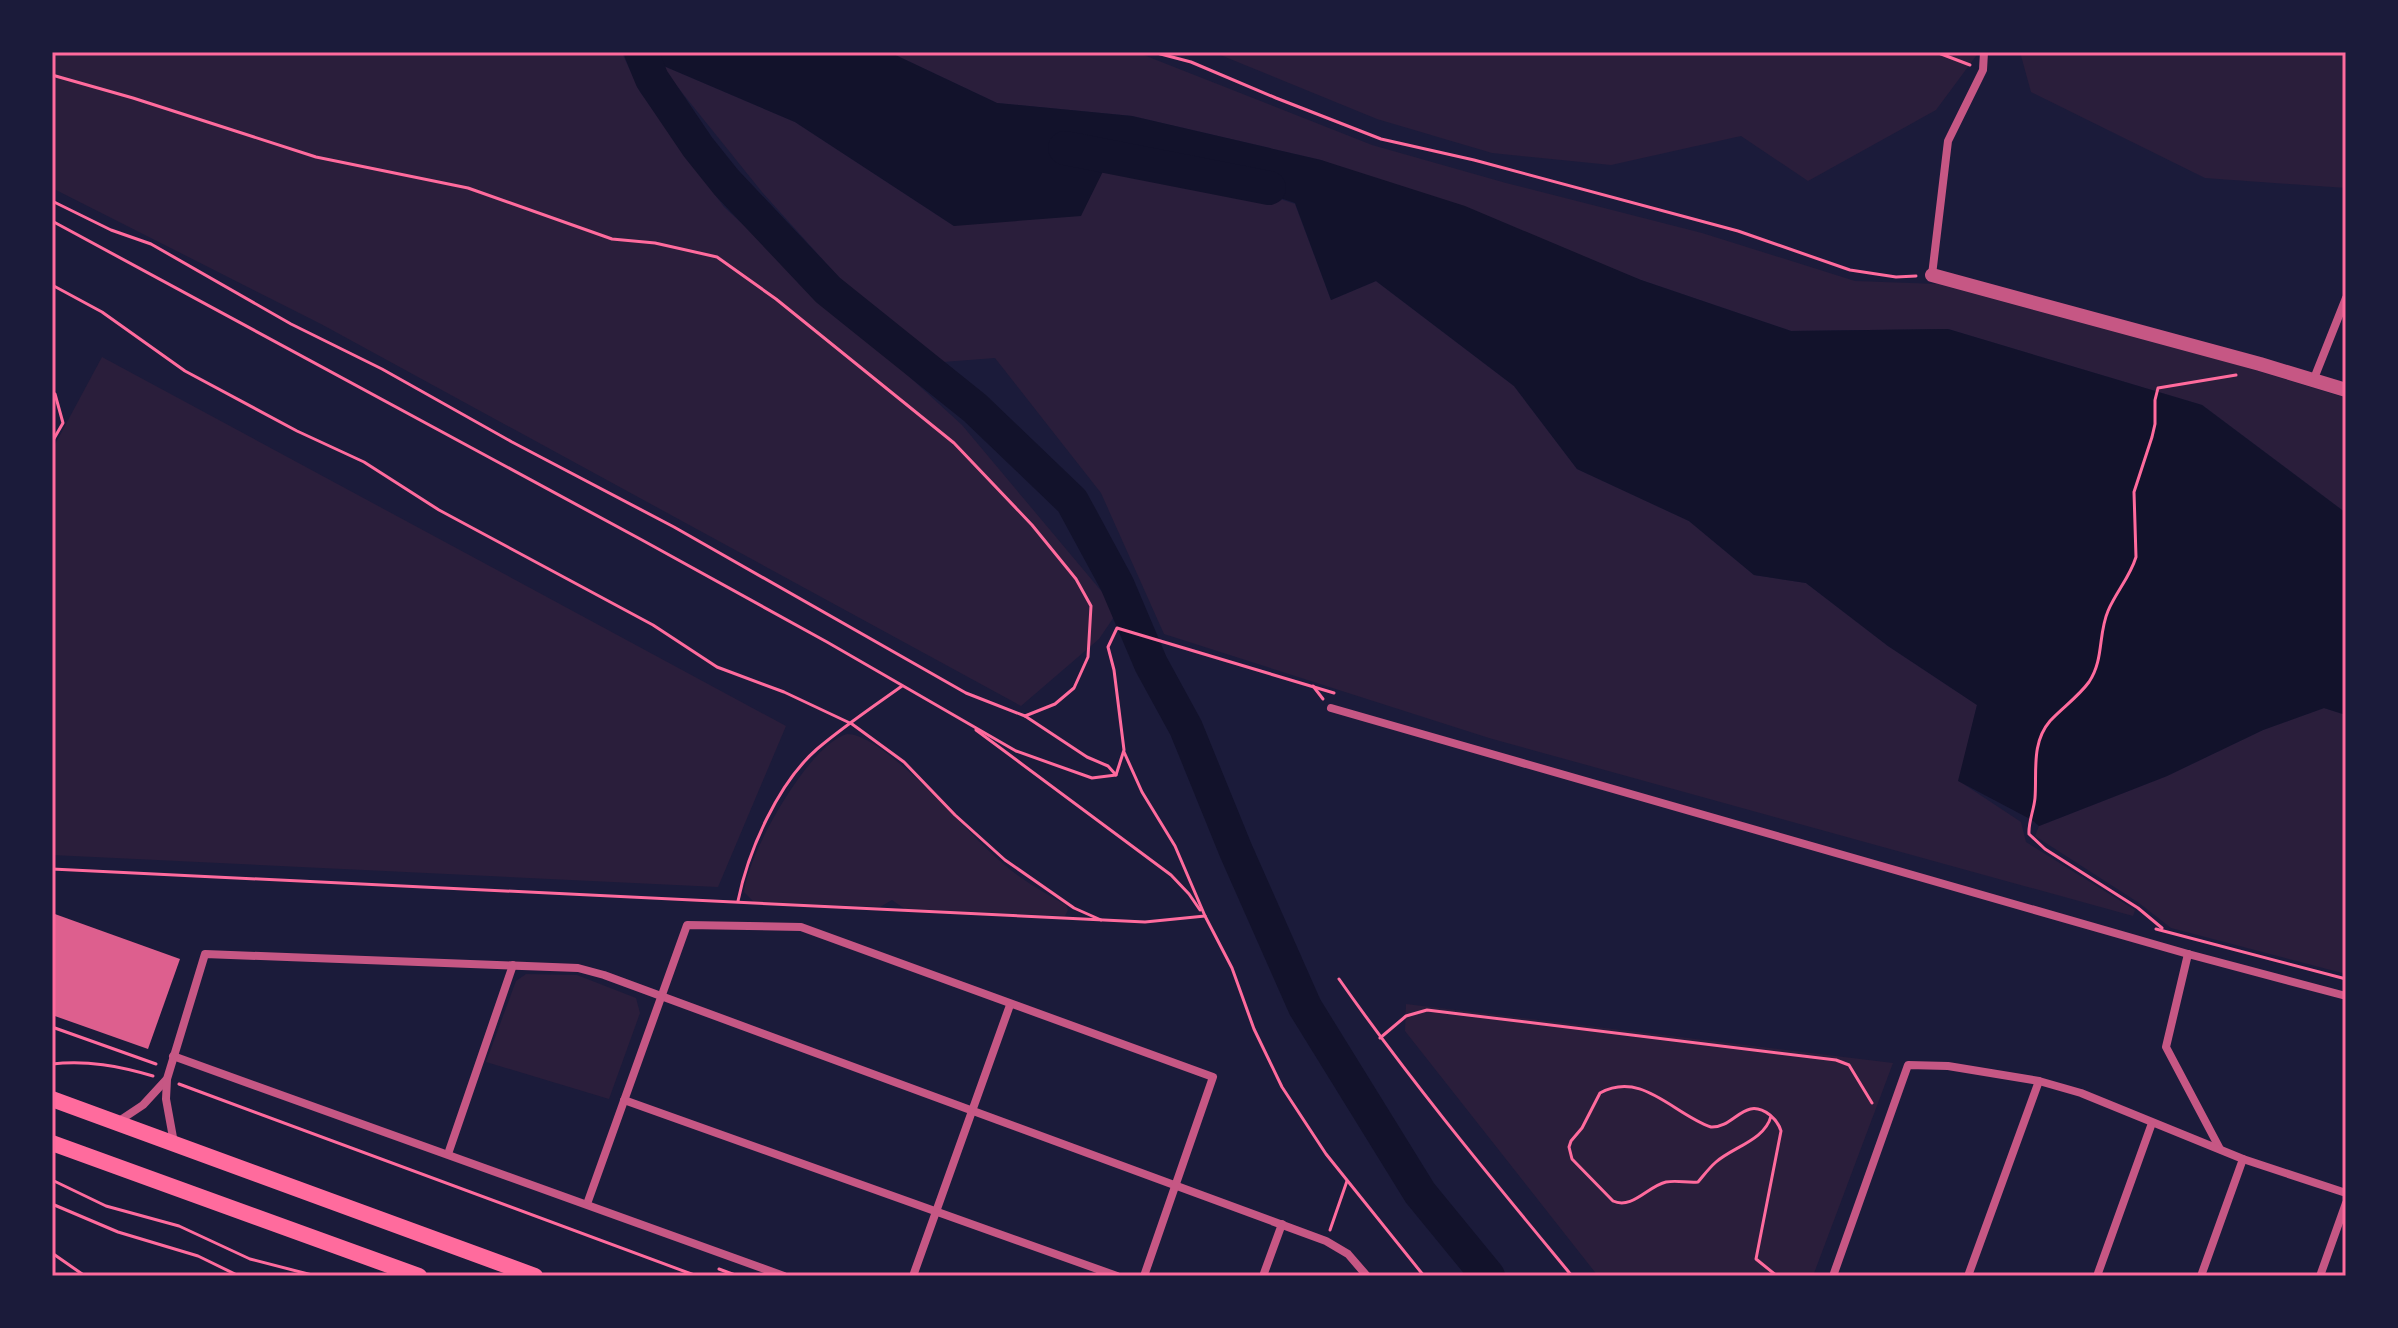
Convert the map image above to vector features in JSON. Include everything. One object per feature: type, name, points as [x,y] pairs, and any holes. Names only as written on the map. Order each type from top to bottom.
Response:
[{"type":"main road","points":[[52,1099],[535,1276]]},
{"type":"main road","points":[[52,1143],[419,1276]]},
{"type":"street","points":[[1984,52],[1983,70],[1948,141],[1932,275],[2346,390]]},
{"type":"street","points":[[2313,381],[2346,298]]},
{"type":"street","points":[[1331,708],[2188,954],[2346,996]]},
{"type":"street","points":[[587,1204],[687,925],[801,927],[1213,1077],[1144,1276]]},
{"type":"street","points":[[174,1146],[168,1119],[167,1079],[205,954],[578,968],[662,996],[1326,1241],[1348,1254],[1367,1276]]},
{"type":"street","points":[[2188,954],[2166,1047],[2220,1150]]},
{"type":"street","points":[[448,1154],[513,965]]},
{"type":"street","points":[[913,1276],[1010,1005]]},
{"type":"street","points":[[173,1056],[784,1276]]},
{"type":"street","points":[[1833,1276],[1908,1065],[1948,1066],[2039,1081],[2081,1093],[2243,1159],[2346,1193]]},
{"type":"street","points":[[116,1124],[143,1105],[167,1079]]},
{"type":"street","points":[[1968,1276],[2039,1081]]},
{"type":"street","points":[[624,1100],[1117,1276]]},
{"type":"street","points":[[2097,1276],[2152,1123]]},
{"type":"street","points":[[2201,1276],[2243,1159]]},
{"type":"street","points":[[2320,1276],[2346,1203]]},
{"type":"street","points":[[1263,1276],[1282,1224]]},
{"type":"path","points":[[1153,52],[1191,62],[1381,139],[1474,160],[1738,231],[1850,270],[1896,277],[1932,275]]},
{"type":"path","points":[[1936,52],[1983,70]]},
{"type":"path","points":[[52,75],[316,157],[468,188],[612,239],[655,243],[717,257],[776,299],[954,443],[1032,525],[1076,579],[1091,606],[1088,657],[1074,688],[1055,704],[1025,716]]},
{"type":"path","points":[[52,201],[111,230],[151,244],[291,324],[382,369],[674,527],[966,693],[1025,716],[1087,757],[1108,766],[1116,775]]},
{"type":"path","points":[[52,221],[642,540],[1016,751],[1092,778],[1116,775]]},
{"type":"path","points":[[52,285],[102,312],[185,371],[297,431],[364,462],[439,510],[653,625],[717,667],[784,692],[852,724],[904,762],[955,815],[1005,860],[1074,908],[1101,920]]},
{"type":"path","points":[[2165,931],[2138,908],[2045,849],[2029,834],[2034,809],[2037,746],[2050,722],[2094,673],[2108,610],[2133,566],[2136,557],[2134,492],[2155,424],[2158,388],[2245,374],[2256,371],[2260,364]]},
{"type":"path","points":[[52,393],[55,394],[63,423],[52,442]]},
{"type":"path","points":[[1164,641],[1117,628],[1108,647],[1124,750],[1142,792],[1175,846],[1205,916],[1232,968],[1254,1029],[1282,1087],[1326,1154],[1424,1276]]},
{"type":"path","points":[[738,903],[743,876],[759,833],[784,789],[816,751],[902,686]]},
{"type":"path","points":[[965,723],[1171,875],[1205,916]]},
{"type":"path","points":[[1116,775],[1124,750]]},
{"type":"path","points":[[52,869],[1145,922],[1205,916]]},
{"type":"path","points":[[1339,979],[1380,1038],[1572,1276]]},
{"type":"path","points":[[1380,1038],[1406,1016],[1427,1010],[1836,1060],[1849,1065],[1872,1103]]},
{"type":"path","points":[[52,1064],[91,1063],[167,1079],[697,1276]]},
{"type":"path","points":[[1771,1116],[1763,1131],[1719,1159],[1698,1182],[1663,1183],[1630,1202],[1619,1204],[1572,1159],[1569,1147],[1600,1093],[1616,1087],[1640,1088],[1711,1127],[1719,1127],[1747,1109],[1760,1109],[1771,1116],[1778,1123],[1781,1131],[1756,1259],[1777,1276]]},
{"type":"path","points":[[52,1180],[106,1206],[179,1226],[250,1259],[316,1276]]},
{"type":"path","points":[[1326,1241],[1347,1181]]},
{"type":"path","points":[[52,1204],[108,1228],[190,1253],[239,1276]]},
{"type":"path","points":[[52,1253],[85,1276]]},
{"type":"shaded area","points":[[52,52],[614,52],[623,55],[640,92],[724,207],[962,425],[1118,611],[1099,639],[1021,706],[321,324],[52,188]]},
{"type":"shaded area","points":[[631,52],[889,52],[997,103],[1132,116],[1321,160],[1465,206],[1641,280],[1791,331],[1948,329],[2202,405],[2346,513],[2346,715],[2324,708],[2263,730],[2167,776],[2039,826],[1958,781],[1977,705],[1888,646],[1806,583],[1754,575],[1689,521],[1577,469],[1514,386],[1376,281],[1331,300],[1295,203],[1117,143],[1081,216],[954,226],[795,122]]},
{"type":"shaded area","points":[[889,52],[1136,52],[1372,145],[1702,233],[1855,281],[1938,284],[2245,367],[2346,398],[2346,513],[2202,405],[1948,329],[1791,331],[1641,280],[1321,160],[1132,116],[997,103]]},
{"type":"shaded area","points":[[1213,52],[1979,52],[1936,110],[1808,181],[1741,136],[1611,165],[1492,153],[1377,119]]},
{"type":"shaded area","points":[[2020,52],[2346,52],[2346,188],[2205,178],[2031,92]]},
{"type":"shaded area","points":[[659,64],[795,122],[954,226],[1117,143],[1295,204],[1331,300],[1376,281],[1514,386],[1577,469],[1689,521],[1754,575],[1806,583],[1888,646],[1977,705],[1959,781],[2021,822],[2026,842],[2135,910],[2133,916],[1489,738],[1164,634],[1101,493],[995,358],[943,362],[870,312],[762,192]]},
{"type":"shaded area","points":[[102,357],[786,726],[718,887],[52,855],[52,450]]},
{"type":"shaded area","points":[[2324,708],[2346,715],[2346,974],[2171,928],[2139,903],[2035,836],[2039,826],[2167,776],[2263,730]]},
{"type":"shaded area","points":[[847,734],[863,738],[903,767],[1008,868],[1066,905],[1068,910],[1065,916],[905,909],[892,900],[880,907],[754,902],[744,892],[756,852],[768,828],[815,757]]},
{"type":"shaded area","points":[[526,974],[577,975],[636,998],[640,1013],[609,1099],[486,1062],[516,981]]},
{"type":"shaded area","points":[[1406,1004],[1893,1063],[1813,1276],[1598,1276],[1405,1031]]},
{"type":"building","points":[[52,913],[180,959],[148,1049],[52,1015]]},
{"type":"waterway","points":[[641,52],[652,79],[698,147],[726,182],[828,290],[975,408],[1072,501],[1117,584],[1151,664],[1186,728],[1305,1007],[1420,1193],[1488,1276]]},
{"type":"waterway","points":[[1065,148],[1269,188]]}]
